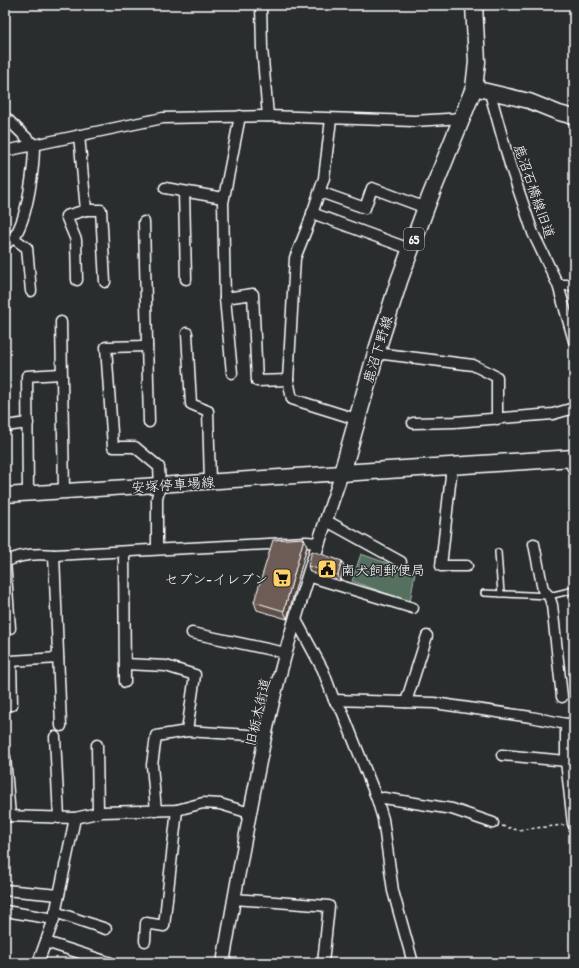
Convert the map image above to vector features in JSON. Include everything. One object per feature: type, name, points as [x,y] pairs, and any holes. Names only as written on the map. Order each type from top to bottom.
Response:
[{"type":"main road","name":"鹿沼下野線","points":[[342,473],[356,419],[376,353],[410,249],[463,118],[482,91],[477,62],[474,5]]},
{"type":"main road","points":[[482,91],[529,101],[559,113],[574,117]]},
{"type":"main road","points":[[342,473],[452,466],[572,462]]},
{"type":"main road","name":"安塚停車場線","points":[[5,495],[342,473]]},
{"type":"street","points":[[261,5],[262,48],[268,116]]},
{"type":"street","name":"鹿沼石橋線旧道","points":[[482,91],[534,233],[558,285],[570,319],[574,342]]},
{"type":"street","points":[[232,373],[225,298],[224,198],[240,116]]},
{"type":"street","points":[[5,151],[163,118],[268,116],[414,121],[463,118]]},
{"type":"street","points":[[5,117],[34,145],[34,166],[24,210],[16,234],[5,245]]},
{"type":"street","points":[[331,119],[324,178],[295,258],[288,380],[292,399],[356,419]]},
{"type":"street","points":[[79,135],[86,210]]},
{"type":"street","points":[[165,188],[224,198]]},
{"type":"street","points":[[320,192],[365,208],[372,188],[426,208]]},
{"type":"street","points":[[184,192],[186,279]]},
{"type":"street","points":[[77,280],[76,240],[66,216],[86,210],[101,210],[105,282]]},
{"type":"street","points":[[312,213],[410,249]]},
{"type":"street","points":[[144,222],[149,422]]},
{"type":"street","points":[[12,237],[27,248],[31,290]]},
{"type":"street","points":[[558,285],[574,285]]},
{"type":"street","points":[[225,298],[253,294],[257,381],[288,380]]},
{"type":"street","points":[[61,322],[64,492]]},
{"type":"street","points":[[187,333],[191,404],[208,411],[210,482]]},
{"type":"street","points":[[147,346],[106,347],[113,447],[135,447],[159,467],[160,485],[157,498],[157,549]]},
{"type":"street","points":[[376,353],[473,364],[497,377],[497,419]]},
{"type":"street","points":[[28,494],[27,376],[61,374]]},
{"type":"street","points":[[413,423],[455,422],[553,414],[574,408]]},
{"type":"street","points":[[5,426],[28,424]]},
{"type":"street","points":[[452,466],[442,566],[467,566]]},
{"type":"street","name":"旧栃木街道","points":[[223,963],[250,813],[266,736],[286,653],[295,618],[325,520],[342,473]]},
{"type":"street","points":[[325,520],[401,562]]},
{"type":"street","points":[[5,629],[10,628],[5,562],[26,555],[124,552],[306,542],[319,543]]},
{"type":"street","points":[[534,544],[543,590],[549,596],[562,697]]},
{"type":"street","points":[[124,552],[125,682]]},
{"type":"street","points":[[54,555],[61,726]]},
{"type":"street","points":[[308,576],[413,608]]},
{"type":"street","points":[[295,618],[322,670],[334,700],[342,711],[377,799],[383,819],[392,891],[413,963]]},
{"type":"street","points":[[192,633],[286,653]]},
{"type":"street","points":[[406,702],[427,636]]},
{"type":"street","points":[[5,705],[12,705],[11,661],[58,658]]},
{"type":"street","points":[[125,664],[166,666],[196,675],[187,731]]},
{"type":"street","points":[[334,700],[442,704],[531,716],[570,724],[566,761],[573,824]]},
{"type":"street","points":[[156,810],[152,765],[156,736],[187,731],[266,736]]},
{"type":"street","points":[[55,737],[59,818]]},
{"type":"street","points":[[97,745],[98,813]]},
{"type":"street","points":[[502,755],[566,761]]},
{"type":"street","points":[[5,757],[7,816],[75,818],[98,813],[177,810],[203,803],[220,804],[250,813]]},
{"type":"street","points":[[377,799],[384,798],[452,809],[493,823]]},
{"type":"street","points":[[145,941],[146,923],[164,926],[177,810]]},
{"type":"street","points":[[38,963],[54,915],[75,818]]},
{"type":"street","points":[[5,890],[59,894]]},
{"type":"street","points":[[234,899],[329,906],[323,963]]},
{"type":"street","points":[[5,911],[54,915],[106,929]]},
{"type":"street","points":[[46,942],[111,963]]},
{"type":"lane","points":[[498,552],[501,594]]},
{"type":"lane","points":[[484,593],[549,596],[574,590]]},
{"type":"path","points":[[493,823],[517,830],[573,824]]},
{"type":"green space","points":[[361,554],[415,573],[410,602],[352,581]]},
{"type":"building","name":"セブン-イレブン","points":[[304,538],[284,611],[254,602],[273,540]]},
{"type":"building","points":[[312,551],[342,561],[338,575],[308,566]]},
{"type":"place","name":"南犬飼郵便局","points":[[327,569]]},
{"type":"place","name":"セブン-イレブン","points":[[282,578]]}]
